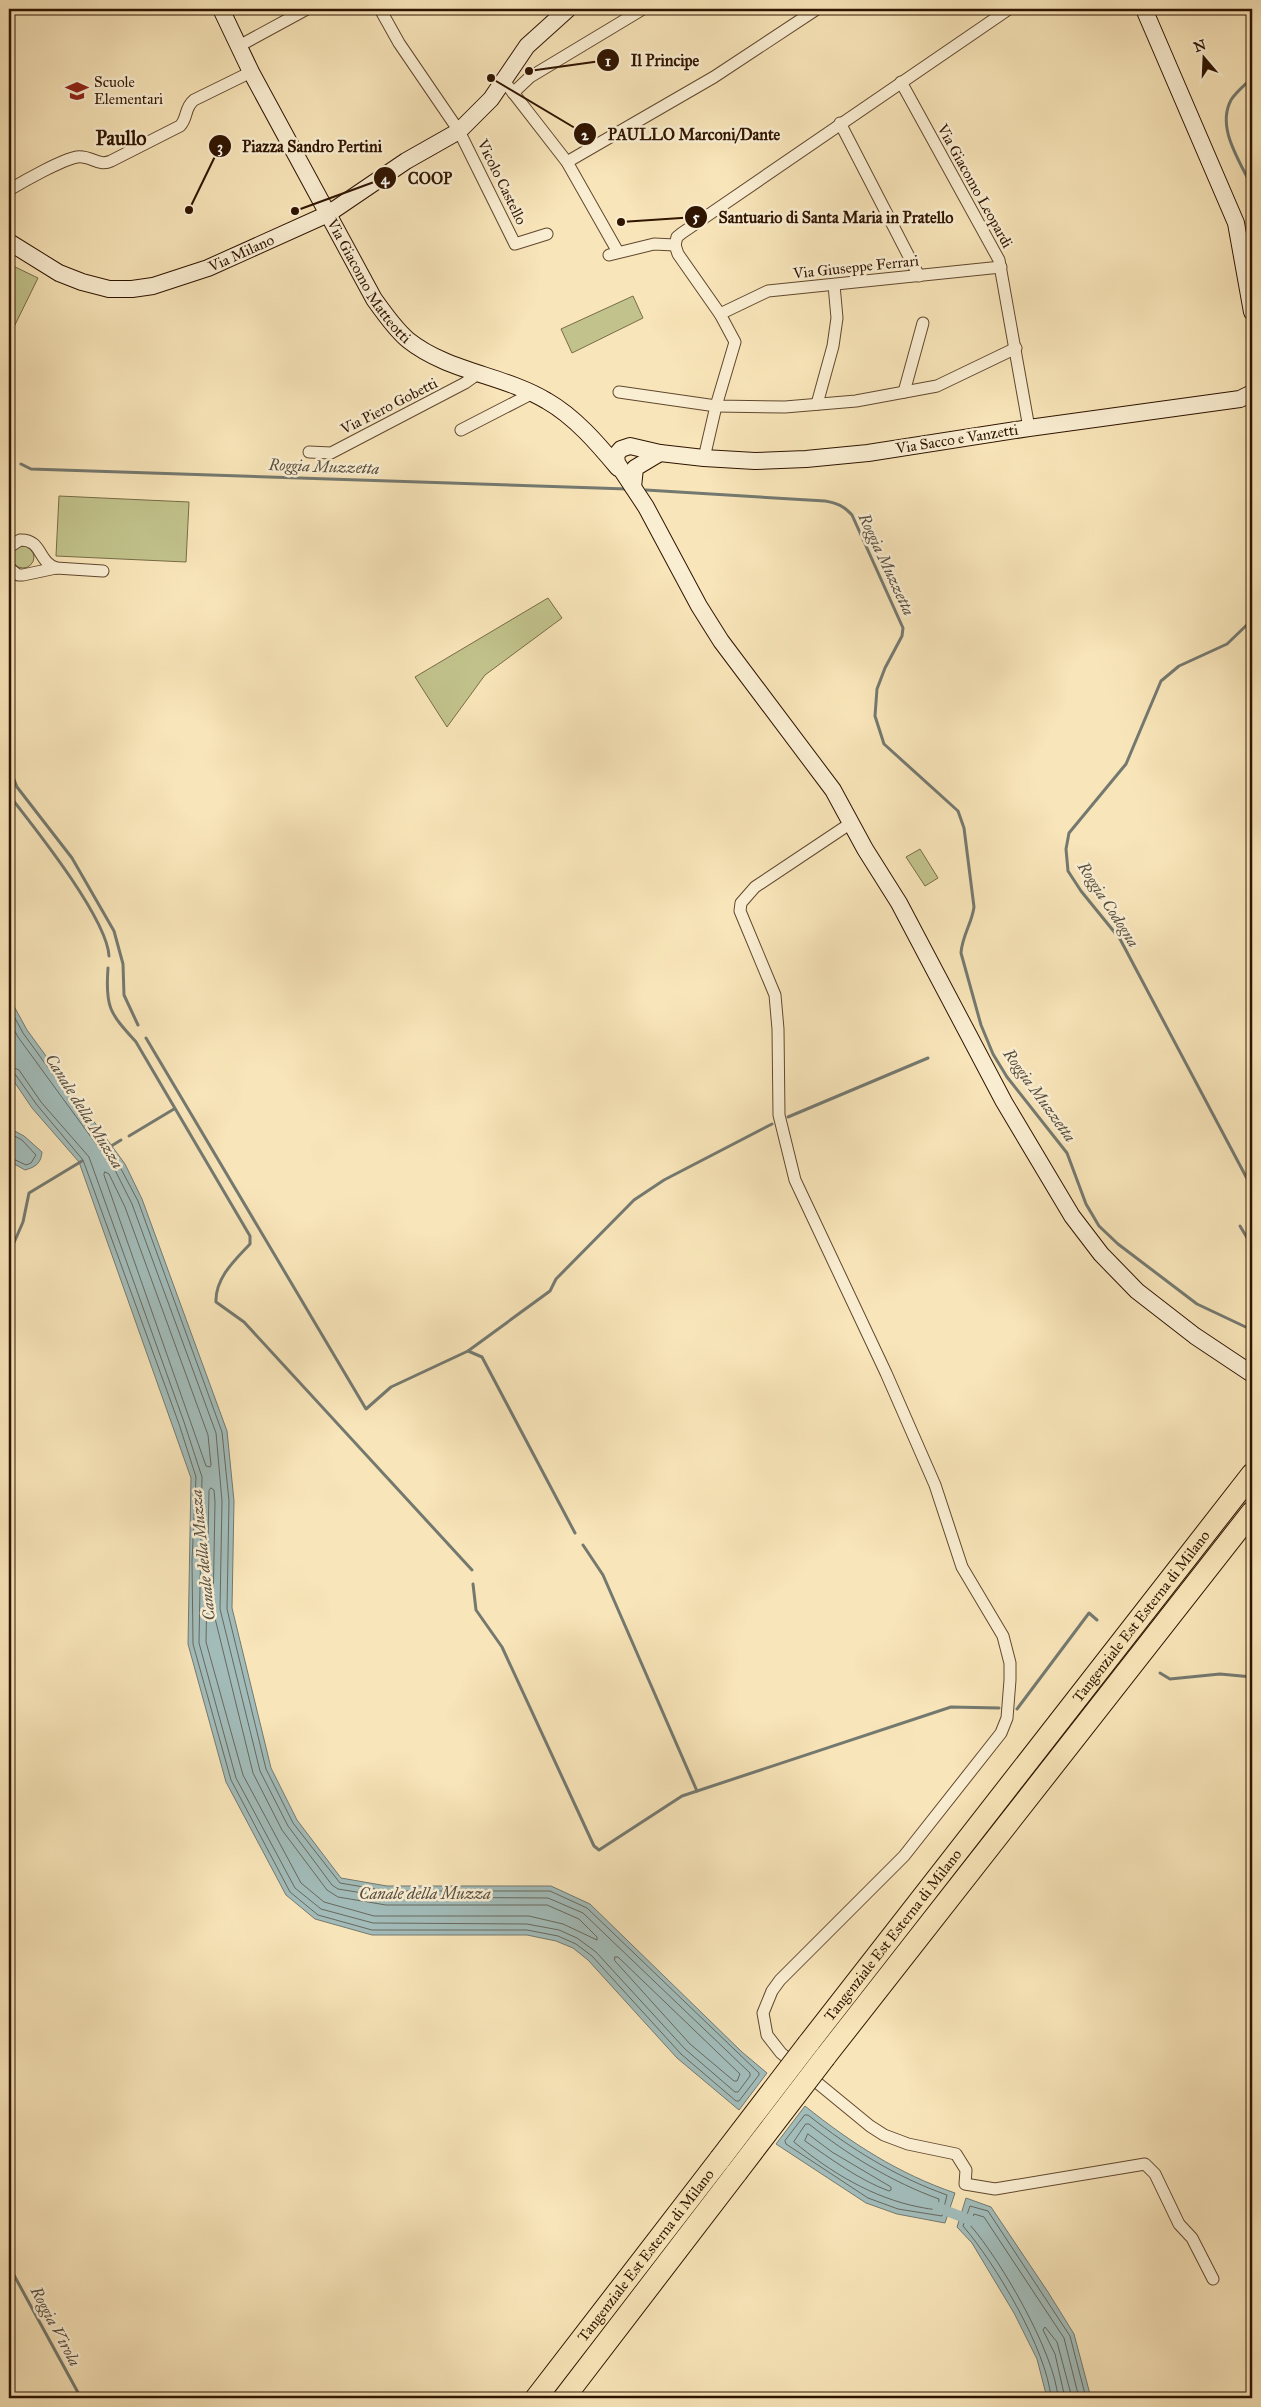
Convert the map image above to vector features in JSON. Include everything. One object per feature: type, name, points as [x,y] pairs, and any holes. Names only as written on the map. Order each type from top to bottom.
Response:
[{"type":"highway","name":"Tangenziale Est Esterna di Milano","points":[[536,2398],[808,2044],[1252,1474]]},
{"type":"highway","name":"Tangenziale Est Esterna di Milano","points":[[564,2398],[825,2057],[1252,1512]]},
{"type":"street","name":"Via Giacomo Matteotti","points":[[221,9],[252,72],[374,300],[408,340],[446,362],[479,373],[547,401],[592,437],[629,482]]},
{"type":"street","points":[[239,46],[306,9]]},
{"type":"street","points":[[380,9],[399,43],[459,131]]},
{"type":"street","name":"Via Milano","points":[[9,242],[74,280],[105,288],[132,289],[167,283],[198,273],[328,214],[406,161],[459,131],[508,87],[524,50],[541,32],[568,9]]},
{"type":"street","points":[[643,9],[530,77],[508,87],[566,162],[614,254],[654,244],[674,245]]},
{"type":"street","points":[[566,162],[714,77],[817,9]]},
{"type":"street","points":[[674,245],[682,232],[1009,9]]},
{"type":"street","points":[[1144,9],[1236,223],[1252,312]]},
{"type":"street","points":[[9,190],[72,158],[85,157],[106,164],[180,126],[187,107],[194,100],[252,72]]},
{"type":"street","name":"Via Giacomo Leopardi","points":[[901,82],[1001,267],[1030,428]]},
{"type":"street","points":[[840,123],[919,276]]},
{"type":"street","name":"Vicolo Castello","points":[[459,131],[515,244],[547,234]]},
{"type":"street","points":[[674,245],[678,254],[720,314],[736,342],[716,406],[704,458]]},
{"type":"street","name":"Via Giuseppe Ferrari","points":[[720,314],[768,291],[1001,267]]},
{"type":"street","points":[[818,404],[833,346],[837,318],[834,285]]},
{"type":"street","points":[[904,392],[923,322]]},
{"type":"street","points":[[619,392],[716,406],[785,407],[856,402],[937,386],[1016,348]]},
{"type":"street","name":"Via Piero Gobetti","points":[[308,452],[331,453],[465,383],[479,373]]},
{"type":"street","name":"Via Sacco e Vanzetti","points":[[621,449],[630,446],[655,455],[756,461],[806,459],[868,453],[1240,399],[1252,393]]},
{"type":"street","points":[[461,430],[531,394]]},
{"type":"street","name":"Via Giacomo Matteotti","points":[[592,437],[621,449]]},
{"type":"street","points":[[621,449],[616,455],[616,459],[721,642],[833,790],[899,904],[1004,1102],[1060,1197],[1082,1230],[1120,1275],[1143,1296],[1195,1336],[1252,1374]]},
{"type":"street","points":[[629,482],[635,468],[655,455]]},
{"type":"street","points":[[10,544],[20,540],[32,541],[40,550],[42,556],[51,566],[56,568]]},
{"type":"street","points":[[34,572],[41,562],[42,556]]},
{"type":"street","points":[[9,568],[18,574],[56,568],[103,571]]},
{"type":"street","points":[[851,823],[755,887],[741,903],[740,911],[775,996],[778,1029],[779,1115],[795,1180],[886,1373],[935,1485],[962,1567],[1003,1636],[1010,1663],[1010,1680],[1007,1718],[1002,1733],[904,1856],[780,1980],[766,2002],[764,2024],[767,2036],[781,2053],[870,2126],[896,2140],[956,2154],[966,2170],[965,2184],[995,2189],[1145,2164],[1155,2174],[1179,2224],[1192,2238],[1213,2279]]},
{"type":"green space","points":[[9,264],[38,278],[9,337]]},
{"type":"green space","points":[[633,296],[643,318],[572,353],[561,329]]},
{"type":"green space","points":[[59,496],[189,502],[186,562],[56,556]]},
{"type":"green space","points":[[23,546],[31,549],[34,557],[31,565],[23,568],[15,565],[12,557],[15,549]]},
{"type":"green space","points":[[548,598],[562,618],[485,675],[447,727],[415,677]]},
{"type":"green space","points":[[920,849],[938,878],[925,886],[906,857]]},
{"type":"water","points":[[9,997],[27,1030],[125,1164],[142,1199],[227,1431],[234,1501],[232,1608],[271,1768],[297,1820],[341,1878],[387,1886],[551,1886],[590,1904],[742,2052],[767,2073],[739,2110],[677,2058],[588,1960],[573,1948],[556,1941],[527,1935],[372,1935],[315,1919],[286,1895],[226,1782],[188,1644],[191,1478],[79,1162],[32,1108],[9,1074]]},
{"type":"water","points":[[9,1128],[24,1136],[42,1152],[39,1162],[35,1166],[25,1170],[9,1161]]},
{"type":"water","points":[[805,2106],[840,2133],[876,2156],[914,2177],[955,2193],[945,2223],[897,2214],[866,2203],[776,2144]]},
{"type":"water","points":[[966,2198],[991,2207],[1048,2292],[1074,2334],[1091,2398],[1047,2398],[1037,2359],[1014,2313],[972,2243],[957,2227]]},
{"type":"waterway","name":"Roggia Codogna","points":[[1252,78],[1231,100],[1226,122],[1231,144],[1252,187]]},
{"type":"waterway","name":"Roggia Muzzetta","points":[[21,464],[31,469],[627,489]]},
{"type":"waterway","name":"Roggia Muzzetta","points":[[646,490],[825,501],[840,505],[852,515],[903,628],[902,636],[885,668],[877,689],[875,716],[884,744],[958,811],[964,828],[974,907],[961,953],[981,1025],[993,1054],[1007,1077],[1067,1153],[1086,1204],[1099,1226],[1118,1244],[1197,1304],[1252,1330]]},
{"type":"waterway","name":"Roggia Codogna","points":[[1252,620],[1227,644],[1179,666],[1161,681],[1126,764],[1069,833],[1066,849],[1068,871],[1081,891],[1120,939],[1252,1188]]},
{"type":"waterway","points":[[9,767],[17,787],[72,858],[114,931],[123,964],[124,995],[138,1025]]},
{"type":"waterway","points":[[9,795],[68,873],[83,897],[105,939],[109,956]]},
{"type":"waterway","points":[[108,968],[107,992],[111,1009],[120,1024],[136,1042],[250,1236],[250,1244],[222,1277],[216,1302],[244,1322],[472,1570]]},
{"type":"waterway","points":[[146,1038],[366,1409],[391,1387],[468,1351],[550,1291],[556,1279],[634,1200],[664,1180],[772,1124]]},
{"type":"waterway","points":[[788,1117],[928,1058]]},
{"type":"waterway","name":"Roggia Virola","points":[[129,1136],[174,1109]]},
{"type":"waterway","name":"Roggia Virola","points":[[108,1148],[121,1140]]},
{"type":"waterway","name":"Roggia Virola","points":[[9,1254],[23,1222],[29,1193],[82,1161]]},
{"type":"waterway","points":[[1240,1226],[1252,1246]]},
{"type":"waterway","points":[[468,1351],[482,1357],[575,1533]]},
{"type":"waterway","points":[[583,1545],[603,1575],[697,1791]]},
{"type":"waterway","points":[[473,1584],[476,1610],[502,1647],[594,1846],[599,1850],[682,1796],[951,1707],[999,1708]]},
{"type":"waterway","points":[[1017,1709],[1089,1613],[1097,1620]]},
{"type":"waterway","points":[[1160,1673],[1170,1679],[1220,1674],[1252,1677]]},
{"type":"waterway","name":"Canale della Muzza","points":[[937,2207],[972,2221]]},
{"type":"waterway","name":"Roggia Virola","points":[[9,2266],[81,2398]]},
{"type":"place","name":"Il Principe","points":[[529,71]]},
{"type":"place","name":"PAULLO Marconi/Dante","points":[[491,78]]},
{"type":"place","name":"Scuole Elementari","points":[[77,91]]},
{"type":"place","name":"Piazza Sandro Pertini","points":[[189,210]]},
{"type":"place","name":"COOP","points":[[295,211]]},
{"type":"place","name":"Santuario di Santa Maria in Pratello","points":[[621,222]]},
{"type":"district","name":"Paullo","points":[[121,138]]}]
